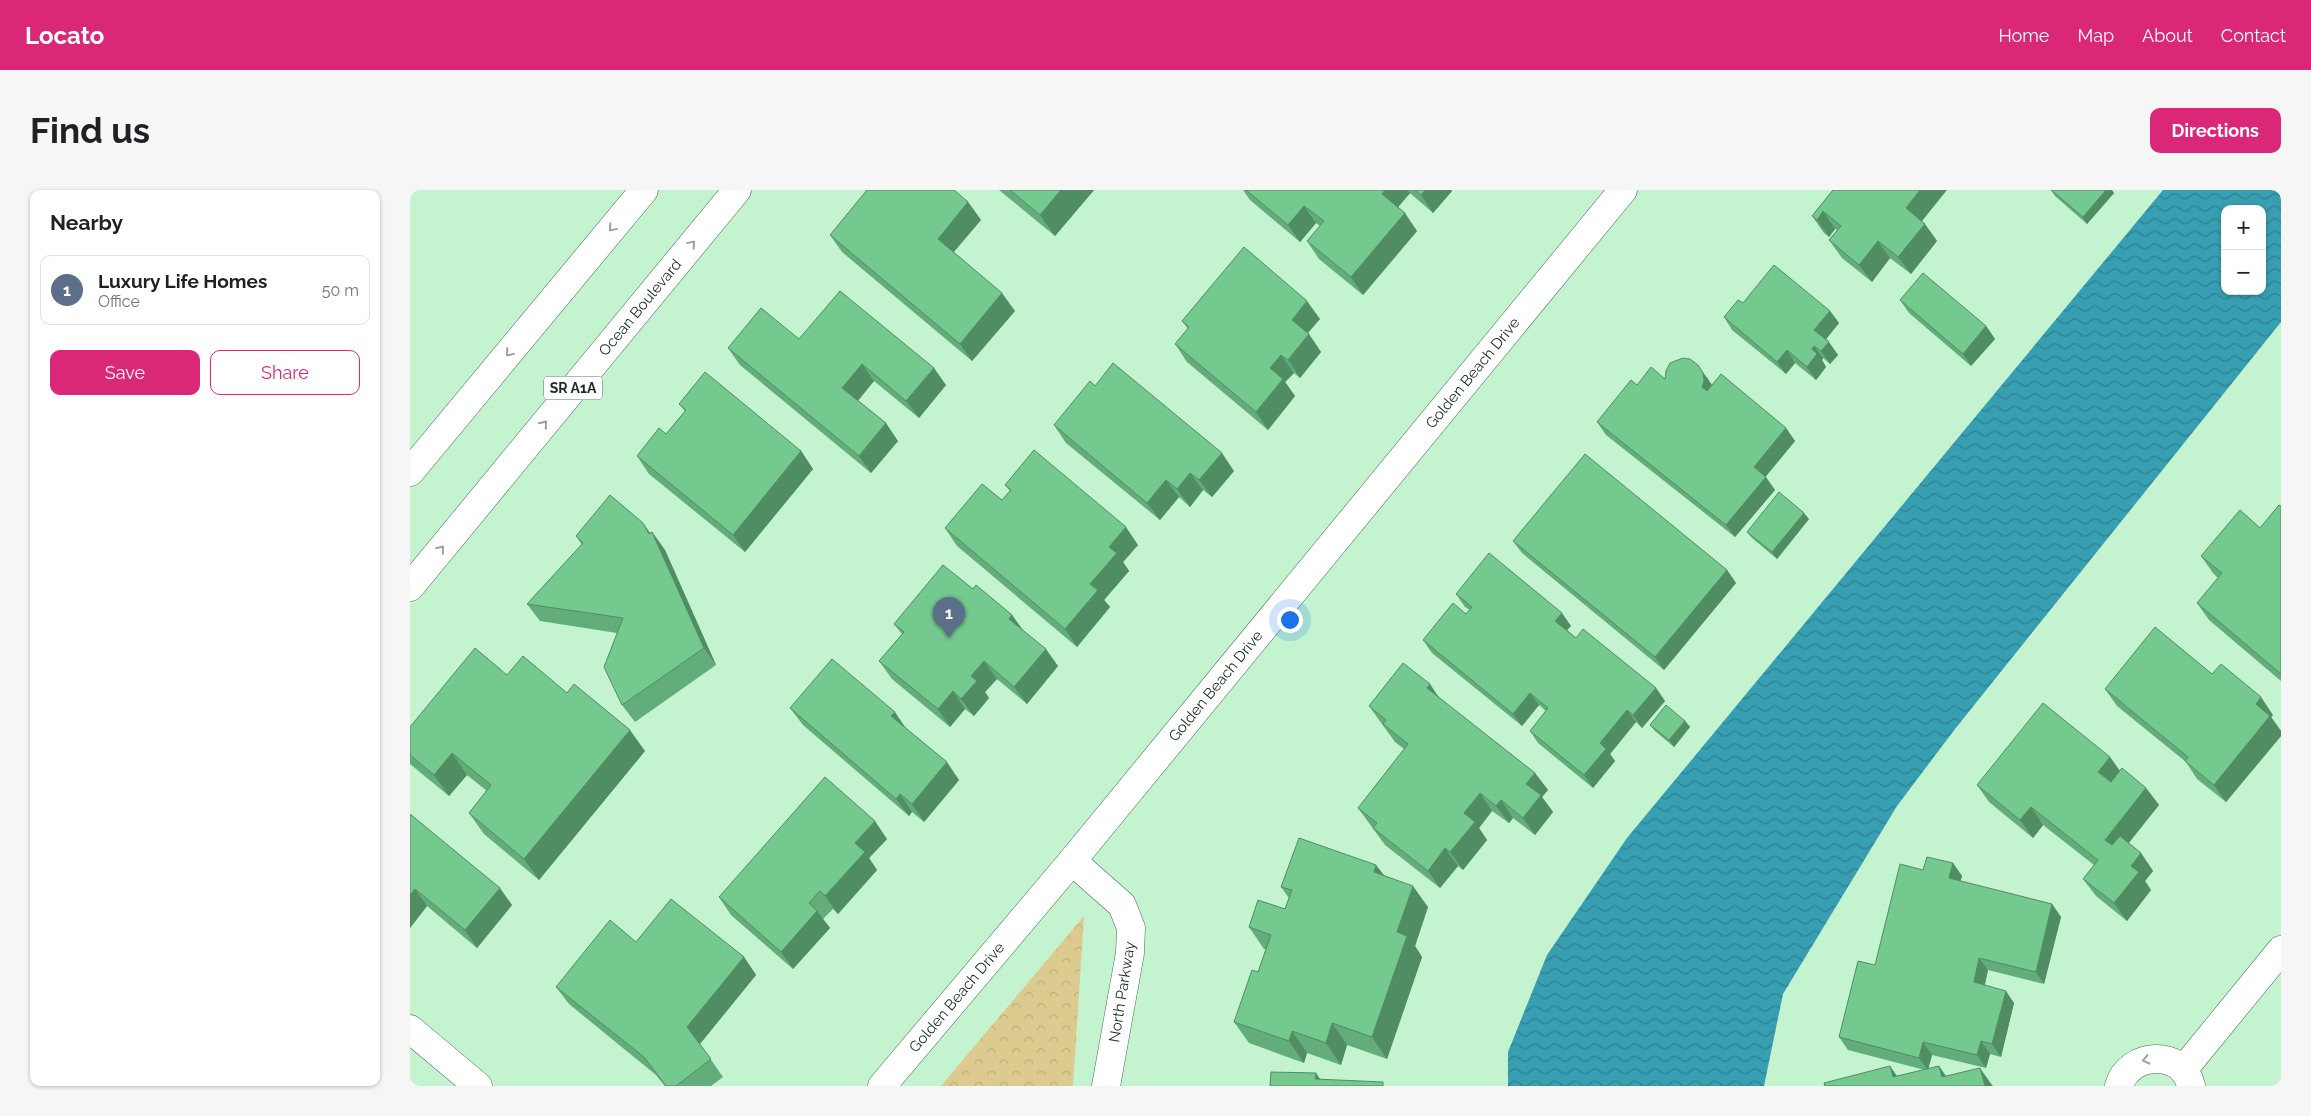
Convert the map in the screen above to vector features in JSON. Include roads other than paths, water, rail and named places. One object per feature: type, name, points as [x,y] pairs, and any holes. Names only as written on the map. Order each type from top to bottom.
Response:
[{"type":"street","points":[[410,472],[644,190]]},
{"type":"street","name":"Ocean Boulevard","points":[[410,587],[737,190]]},
{"type":"street","name":"Golden Beach Drive","points":[[882,1086],[1072,861],[1623,190]]},
{"type":"street","name":"North Parkway","points":[[1072,861],[1122,905],[1131,928],[1130,953],[1106,1086]]},
{"type":"street","points":[[2119,1086],[2128,1069],[2138,1062],[2149,1058],[2161,1059],[2187,1078],[2281,950]]},
{"type":"street","points":[[410,1030],[478,1086]]},
{"type":"water","points":[[2163,190],[2281,190],[2281,322],[1955,729],[1897,806],[1783,994],[1764,1086],[1508,1086],[1508,1052],[1547,955],[1627,838]]},
{"type":"place","name":"Luxury Life Homes","points":[[949,638]]}]
